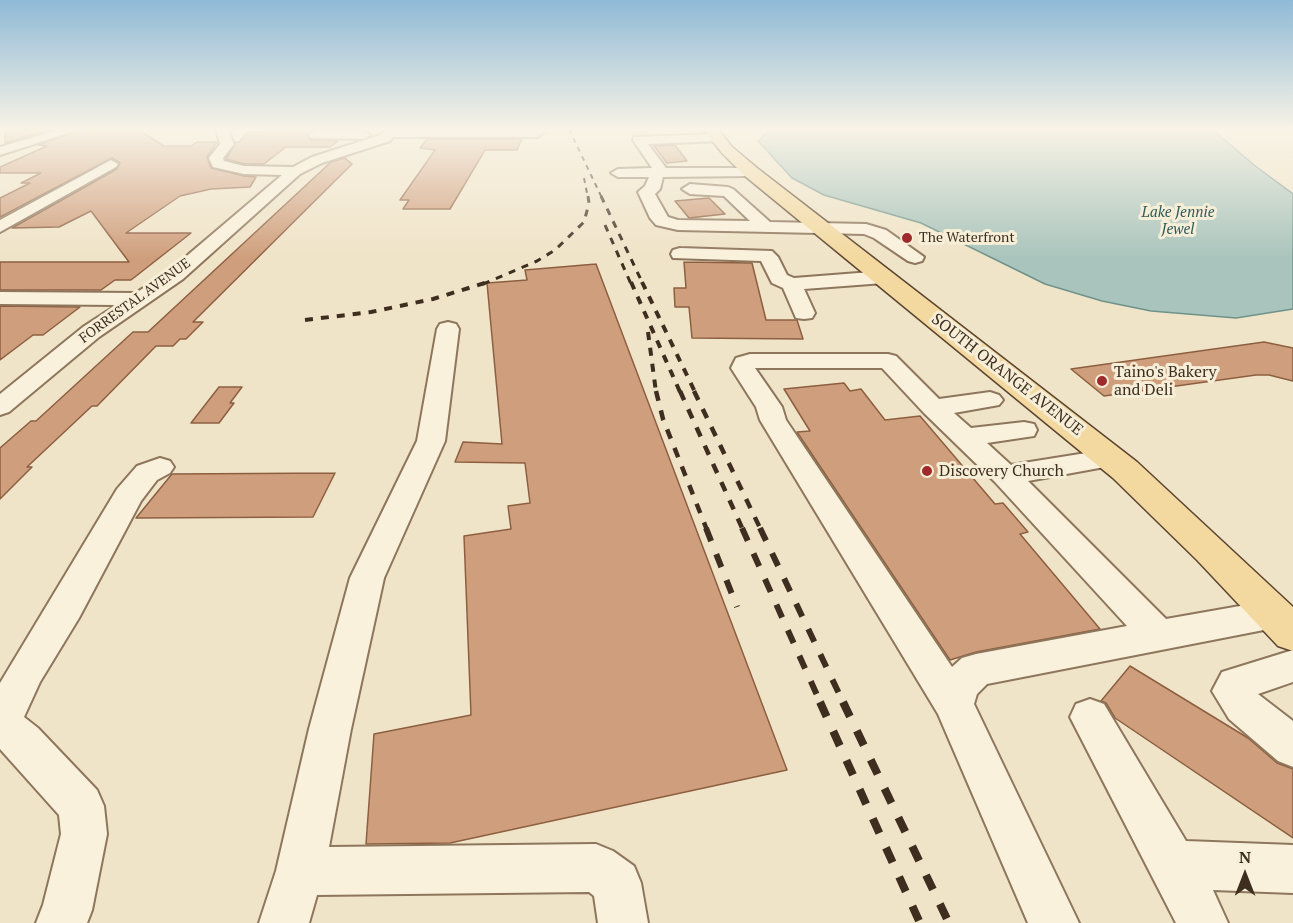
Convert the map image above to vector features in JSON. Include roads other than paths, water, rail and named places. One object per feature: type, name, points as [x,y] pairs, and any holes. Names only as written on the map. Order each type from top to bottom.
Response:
[{"type":"main road","name":"SOUTH ORANGE AVENUE","points":[[751,172],[1111,458],[1167,507],[1283,624]]},
{"type":"street","points":[[0,227],[97,172]]},
{"type":"street","name":"FORRESTAL AVENUE","points":[[0,407],[91,332],[176,275],[294,172]]},
{"type":"street","points":[[654,172],[656,176]]},
{"type":"street","points":[[667,172],[656,176],[646,192],[658,218],[668,224],[866,229],[880,234],[915,257]]},
{"type":"street","points":[[618,173],[656,176],[749,172]]},
{"type":"street","points":[[656,176],[728,192],[766,227]]},
{"type":"street","points":[[227,209],[250,209]]},
{"type":"street","points":[[680,254],[765,255],[770,257],[779,279],[792,284],[884,277]]},
{"type":"street","points":[[792,284],[804,314]]},
{"type":"street","points":[[0,298],[137,299]]},
{"type":"street","points":[[284,923],[300,871],[330,729],[367,578],[431,441],[448,329]]},
{"type":"street","points":[[1054,923],[954,704],[773,420],[769,407],[743,368],[744,363],[750,361],[888,361],[933,408],[1005,475],[1159,636]]},
{"type":"street","points":[[933,408],[990,400]]},
{"type":"street","points":[[966,437],[1024,430]]},
{"type":"street","points":[[1005,475],[1111,458]]},
{"type":"street","points":[[61,923],[67,910],[84,834],[81,806],[23,741],[0,724],[26,672],[66,608],[128,496],[147,473],[160,467]]},
{"type":"street","points":[[954,704],[960,686],[976,670],[1159,636],[1283,624]]},
{"type":"street","points":[[1293,666],[1236,684],[1232,691],[1244,706],[1293,747]]},
{"type":"street","points":[[1090,717],[1173,864],[1203,923]]},
{"type":"street","points":[[1173,864],[1293,869]]},
{"type":"street","points":[[300,871],[596,868],[617,882],[623,923]]},
{"type":"water","name":"Lake Jennie Jewel","points":[[787,172],[1264,172],[1293,194],[1293,309],[1236,318],[1151,311],[1102,301],[1045,284],[921,223],[824,195],[792,178]]},
{"type":"railway","points":[[590,172],[602,198]]},
{"type":"railway","points":[[584,178],[588,198]]},
{"type":"railway","points":[[487,282],[537,261],[555,250],[584,222],[589,203],[588,196]]},
{"type":"railway","points":[[601,196],[643,284]]},
{"type":"railway","points":[[605,225],[631,284]]},
{"type":"railway","points":[[305,320],[371,312],[433,299],[487,282]]},
{"type":"railway","points":[[483,284],[487,282]]},
{"type":"railway","points":[[631,282],[680,392]]},
{"type":"railway","points":[[642,282],[695,392]]},
{"type":"railway","points":[[648,332],[656,392]]},
{"type":"railway","points":[[656,391],[663,419],[707,530]]},
{"type":"railway","points":[[680,391],[743,530]]},
{"type":"railway","points":[[694,391],[761,530]]},
{"type":"railway","points":[[706,528],[737,607]]},
{"type":"railway","points":[[742,528],[821,704]]},
{"type":"railway","points":[[760,528],[844,704]]},
{"type":"railway","points":[[820,702],[920,923]]},
{"type":"railway","points":[[843,702],[949,923]]},
{"type":"place","name":"The Waterfront","points":[[907,238]]},
{"type":"place","name":"Taino's Bakery and Deli","points":[[1102,381]]},
{"type":"place","name":"Discovery Church","points":[[927,471]]}]
